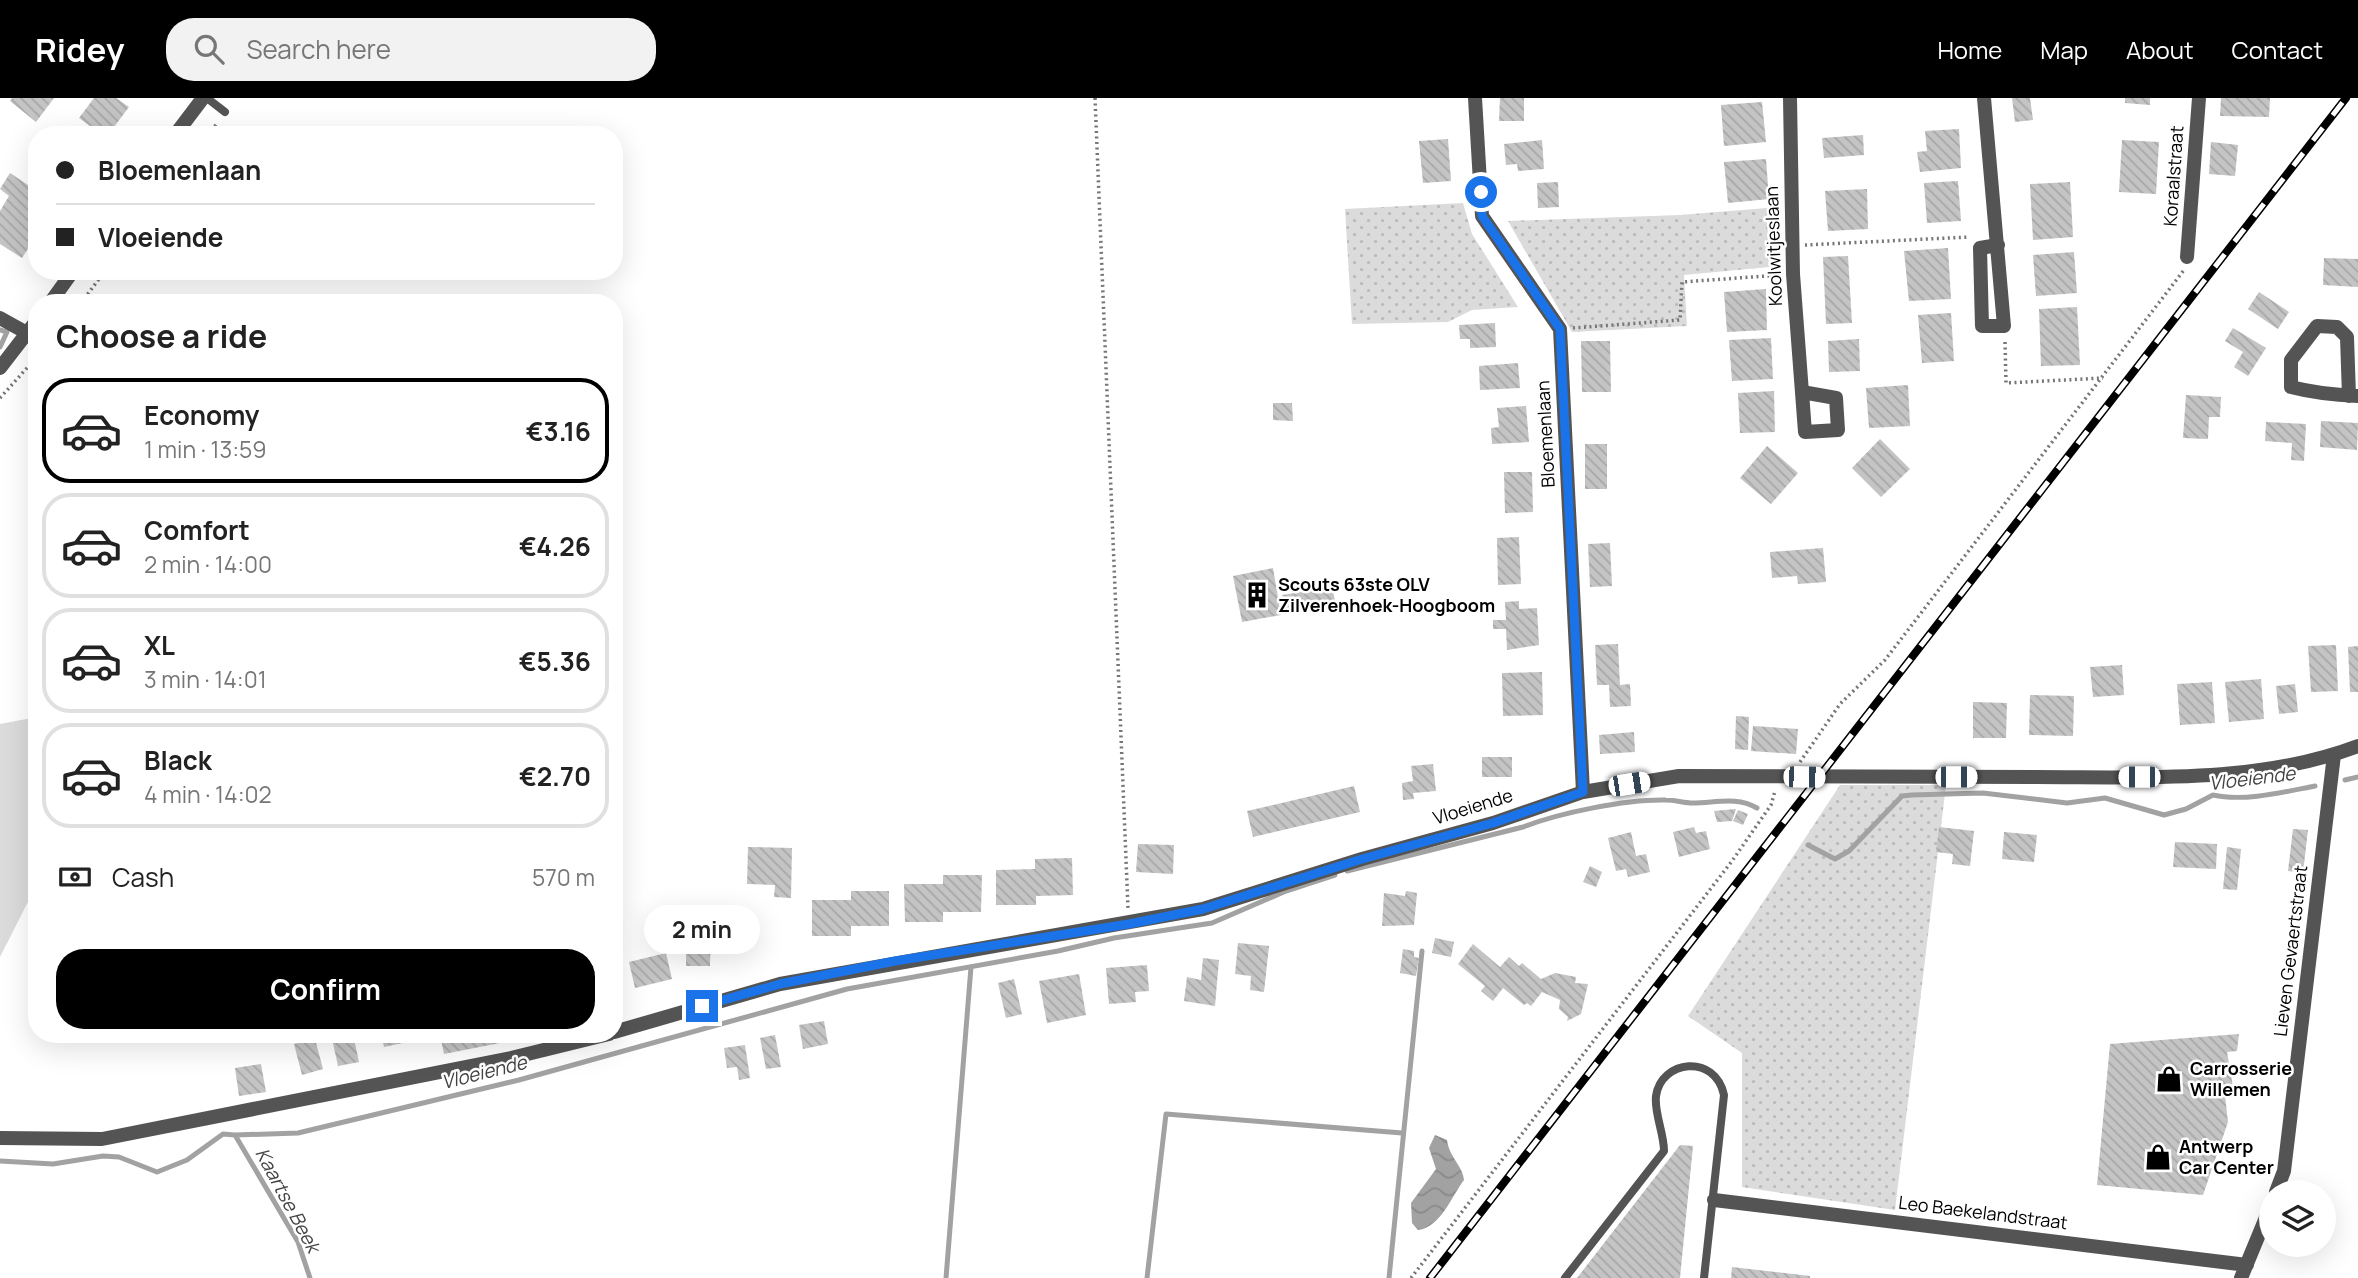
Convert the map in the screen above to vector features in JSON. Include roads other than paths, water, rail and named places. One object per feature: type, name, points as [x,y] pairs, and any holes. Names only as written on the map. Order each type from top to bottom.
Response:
[{"type":"street","points":[[182,126],[204,98]]},
{"type":"street","name":"Bloemenlaan","points":[[1475,98],[1482,216],[1560,329],[1583,792]]},
{"type":"street","name":"Koolwitjeslaan","points":[[1790,98],[1793,274],[1802,392]]},
{"type":"street","points":[[1984,98],[1998,245],[2004,326],[1982,326],[1980,248],[1998,245]]},
{"type":"street","name":"Koraalstraat","points":[[2187,257],[2199,98]]},
{"type":"street","points":[[0,318],[26,334]]},
{"type":"street","points":[[2317,326],[2337,327],[2347,337],[2353,396],[2318,395],[2291,387],[2291,360],[2317,326]]},
{"type":"street","points":[[0,368],[28,331]]},
{"type":"street","name":"Vloeiende","points":[[623,1029],[780,984],[895,961],[1129,924],[1203,909],[1362,859],[1493,823],[1583,792],[1679,776],[2165,777],[2269,768],[2334,755],[2358,746]]},
{"type":"street","name":"Lieven Gevaertstraat","points":[[2281,1180],[2284,1171],[2334,755]]},
{"type":"street","points":[[0,1138],[102,1139],[484,1064],[571,1043]]},
{"type":"street","name":"Leo Baekelandstraat","points":[[1714,1200],[2244,1272]]},
{"type":"street","points":[[2244,1272],[2259,1235]]},
{"type":"lane","points":[[204,98],[225,112]]},
{"type":"lane","points":[[1565,1278],[1664,1151],[1656,1098],[1661,1080],[1669,1073],[1696,1066],[1712,1071],[1721,1083],[1723,1114],[1704,1278]]},
{"type":"water","points":[[1435,1135],[1447,1140],[1464,1180],[1439,1217],[1426,1228],[1418,1230],[1412,1223],[1411,1203],[1436,1169],[1429,1148]]},
{"type":"waterway","points":[[0,330],[7,332],[0,347]]},
{"type":"waterway","name":"Vloeiende","points":[[2345,780],[2358,777]]},
{"type":"waterway","name":"Vloeiende","points":[[1808,845],[1835,859],[1849,851],[1902,796],[1983,793],[2067,803],[2105,798],[2164,815],[2186,809],[2213,795],[2251,797],[2315,786]]},
{"type":"waterway","name":"Vloeiende","points":[[1347,871],[1613,804],[1650,800],[1693,803],[1734,801],[1757,808]]},
{"type":"waterway","name":"Vloeiende","points":[[235,1135],[298,1133],[519,1080],[847,989],[1058,951],[1114,938],[1212,923],[1286,891],[1335,875]]},
{"type":"waterway","points":[[1389,1278],[1422,951]]},
{"type":"waterway","points":[[946,1278],[971,967]]},
{"type":"waterway","points":[[1147,1278],[1166,1114],[1402,1133]]},
{"type":"waterway","name":"Kaartse Beek","points":[[0,1161],[53,1164],[103,1156],[119,1157],[157,1172],[187,1160],[223,1134],[235,1135],[298,1242],[310,1278]]},
{"type":"railway","points":[[1430,1278],[2346,98]]},
{"type":"place","name":"Scouts 63ste OLV Zilverenhoek-Hoogboom","points":[[1257,595]]},
{"type":"place","name":"Carrosserie Willemen","points":[[2169,1079]]},
{"type":"place","name":"Antwerp Car Center","points":[[2158,1157]]}]
